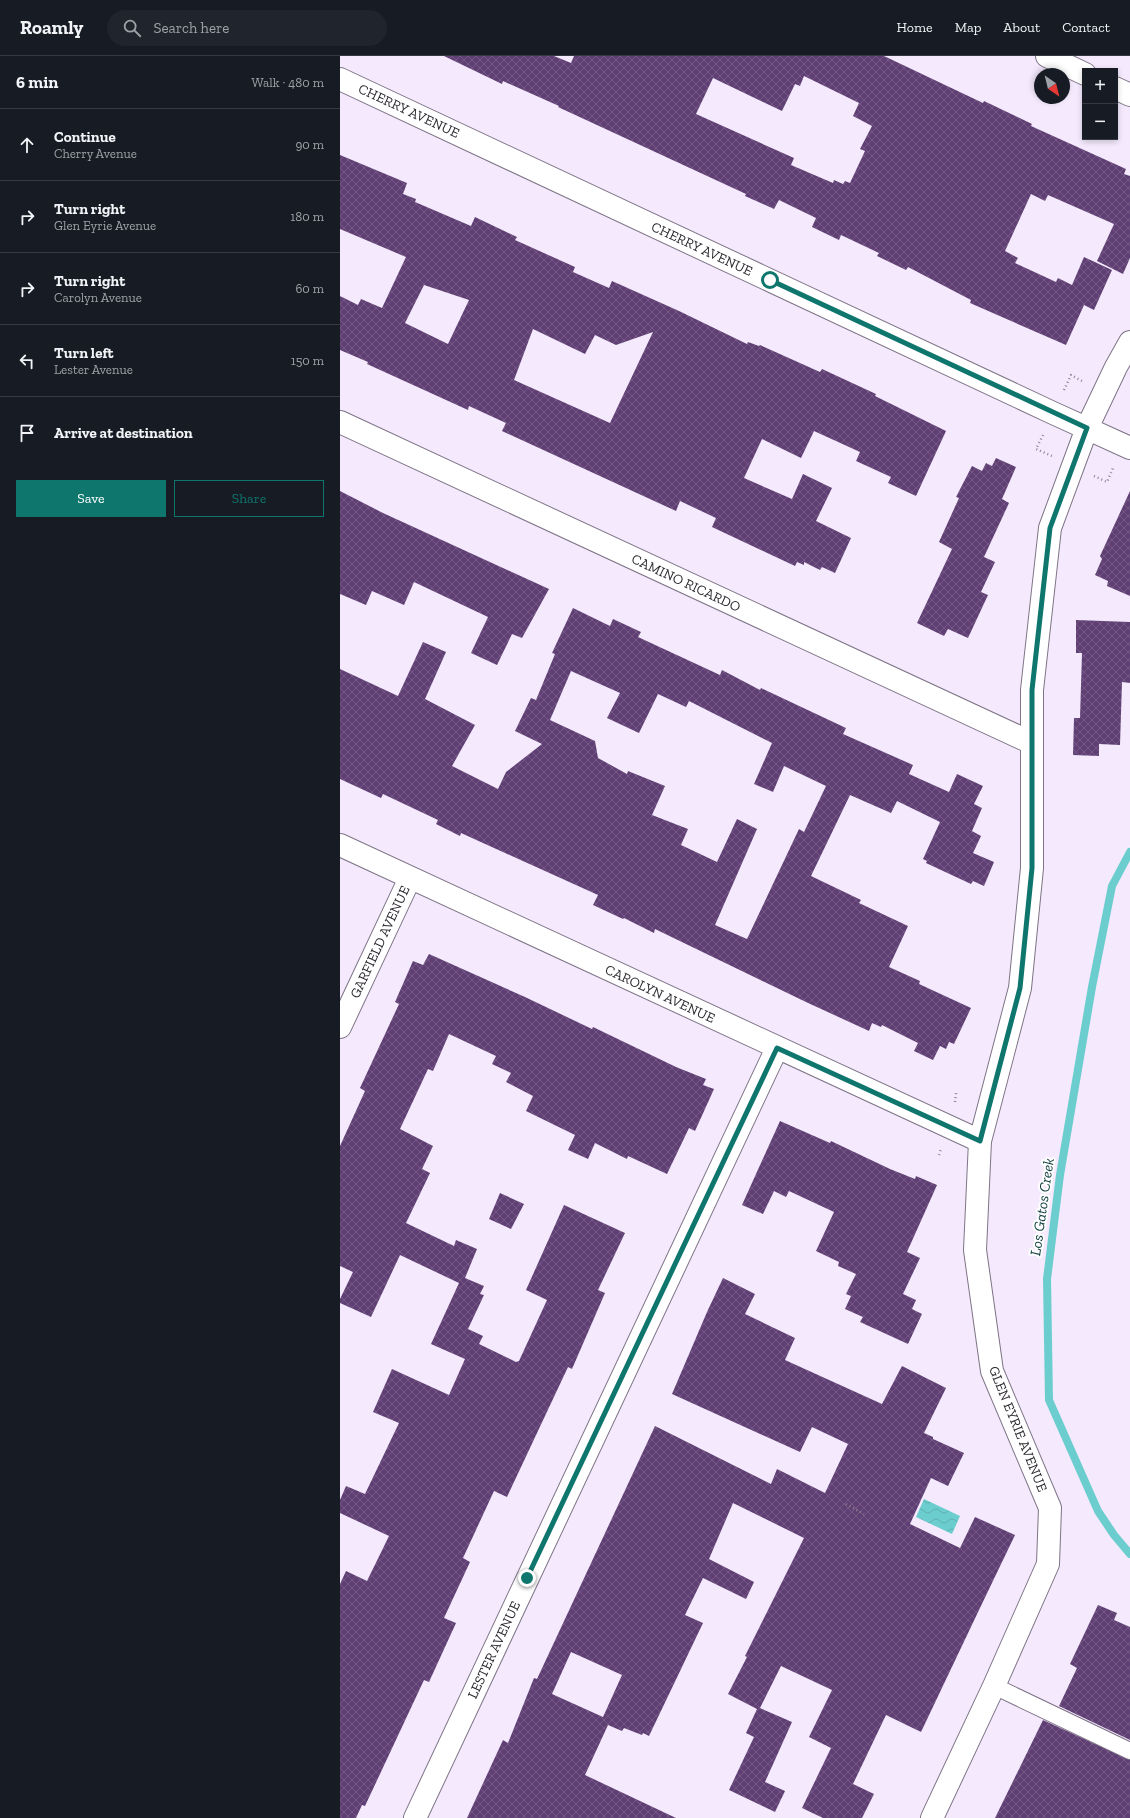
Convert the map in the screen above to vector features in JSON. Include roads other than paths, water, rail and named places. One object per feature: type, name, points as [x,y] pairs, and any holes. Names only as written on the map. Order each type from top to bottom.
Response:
[{"type":"street","points":[[1047,56],[1082,73]]},
{"type":"street","name":"CHERRY AVENUE","points":[[340,79],[1130,448]]},
{"type":"street","points":[[1118,89],[1130,95]]},
{"type":"street","name":"GLEN EYRIE AVENUE","points":[[932,1818],[994,1686],[1048,1564],[1050,1508],[992,1371],[975,1250],[980,1141],[1020,988],[1032,868],[1032,690],[1050,528],[1087,428],[1116,367],[1130,342]]},
{"type":"street","name":"CAMINO RICARDO","points":[[340,422],[1032,743]]},
{"type":"street","name":"CAROLYN AVENUE","points":[[340,846],[980,1141]]},
{"type":"street","name":"GARFIELD AVENUE","points":[[340,1027],[410,878]]},
{"type":"street","name":"LESTER AVENUE","points":[[415,1818],[777,1048]]},
{"type":"lane","points":[[994,1686],[1130,1751]]},
{"type":"water","points":[[924,1499],[960,1516],[952,1534],[916,1517]]},
{"type":"waterway","name":"Los Gatos Creek","points":[[1130,852],[1112,886],[1092,987],[1060,1175],[1047,1279],[1049,1400],[1098,1511],[1114,1535],[1130,1554]]}]
